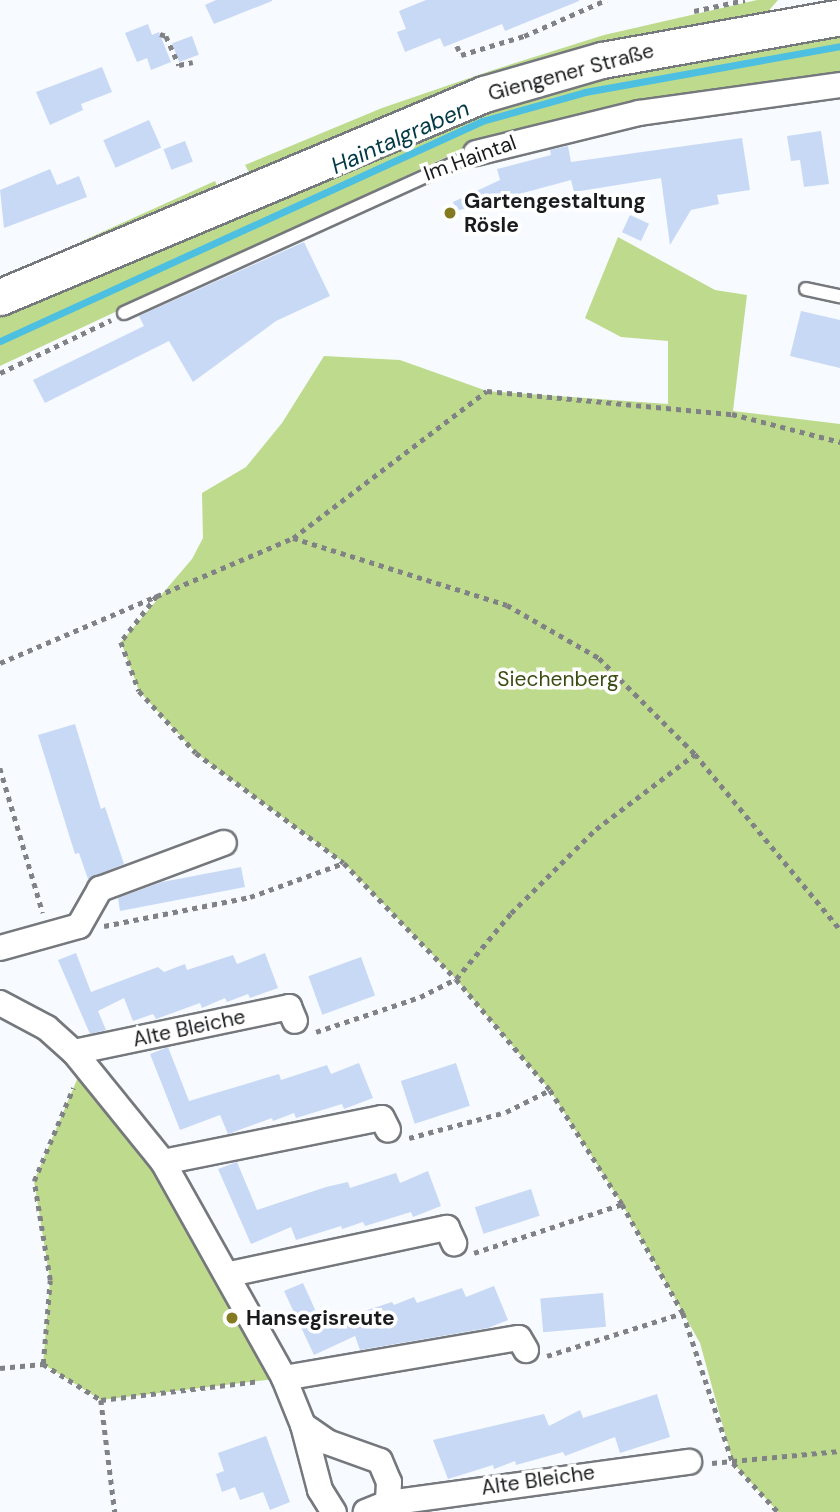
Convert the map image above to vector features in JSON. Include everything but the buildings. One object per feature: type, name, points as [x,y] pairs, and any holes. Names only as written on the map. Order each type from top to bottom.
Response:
[{"type":"main road","name":"Giengener Straße","points":[[1,293],[484,94],[603,60],[820,13]]},
{"type":"street","name":"Im Haintal","points":[[476,153],[639,113],[840,85]]},
{"type":"street","points":[[0,948],[79,926],[100,889],[224,843]]},
{"type":"street","points":[[0,1003],[47,1028],[79,1057],[163,1162],[230,1274],[284,1378],[303,1425],[320,1489],[334,1512]]},
{"type":"street","name":"Alte Bleiche","points":[[79,1057],[289,1007],[295,1021]]},
{"type":"street","points":[[163,1162],[382,1118],[388,1130]]},
{"type":"street","points":[[230,1274],[447,1228],[454,1243]]},
{"type":"street","points":[[284,1378],[519,1338],[526,1350]]},
{"type":"street","name":"Alte Bleiche","points":[[303,1425],[327,1442],[380,1461],[389,1482],[377,1508]]},
{"type":"street","name":"Alte Bleiche","points":[[377,1508],[689,1462]]},
{"type":"lane","name":"Im Haintal","points":[[124,313],[476,153]]},
{"type":"lane","points":[[806,289],[840,296]]},
{"type":"path","points":[[457,46],[460,55],[520,37],[606,0]]},
{"type":"path","points":[[518,30],[520,37]]},
{"type":"path","points":[[160,34],[166,36],[178,65],[193,62]]},
{"type":"path","points":[[0,373],[124,313]]},
{"type":"path","points":[[0,663],[293,538],[487,391],[732,414],[840,442]]},
{"type":"path","points":[[293,538],[507,605],[599,658],[695,754],[840,929]]},
{"type":"path","points":[[157,596],[121,642],[139,691],[196,753],[344,863],[456,979],[550,1090],[622,1204],[683,1313],[733,1464],[778,1512]]},
{"type":"path","points":[[295,1021],[301,1037],[421,997],[456,979],[511,913],[596,829],[695,754]]},
{"type":"path","points":[[0,768],[50,934]]},
{"type":"path","points":[[79,926],[106,926],[250,897],[344,863]]},
{"type":"path","points":[[43,1364],[50,1280],[34,1181],[79,1057]]},
{"type":"path","points":[[388,1130],[393,1143],[506,1112],[550,1090]]},
{"type":"path","points":[[454,1243],[461,1257],[622,1204]]},
{"type":"path","points":[[526,1350],[532,1361],[683,1313]]},
{"type":"path","points":[[0,1368],[43,1364],[101,1400],[284,1378]]},
{"type":"path","points":[[101,1400],[115,1512]]},
{"type":"path","points":[[733,1464],[840,1451]]},
{"type":"green space","points":[[757,0],[778,0],[765,15],[251,176],[245,165],[382,108],[493,70],[604,35]]},
{"type":"green space","points":[[840,28],[840,76],[476,143],[0,366],[0,309],[549,84]]},
{"type":"green space","points":[[215,181],[219,190],[79,246],[80,242]]},
{"type":"green space","name":"Siechenberg","points":[[618,237],[715,290],[747,295],[733,411],[840,424],[840,1512],[778,1512],[733,1463],[700,1343],[622,1204],[550,1090],[456,979],[344,863],[196,753],[139,691],[121,642],[192,559],[203,538],[202,493],[246,467],[282,423],[324,356],[400,360],[487,391],[668,404],[668,341],[621,337],[585,318]]},
{"type":"green space","points":[[84,1063],[130,1118],[284,1378],[101,1400],[43,1364],[50,1280],[34,1181]]},
{"type":"waterway","name":"Haintalgraben","points":[[0,341],[482,121],[585,92],[840,46]]},
{"type":"place","name":"Gartengestaltung Rösle","points":[[450,213]]},
{"type":"place","name":"Hansegisreute","points":[[232,1318]]}]
